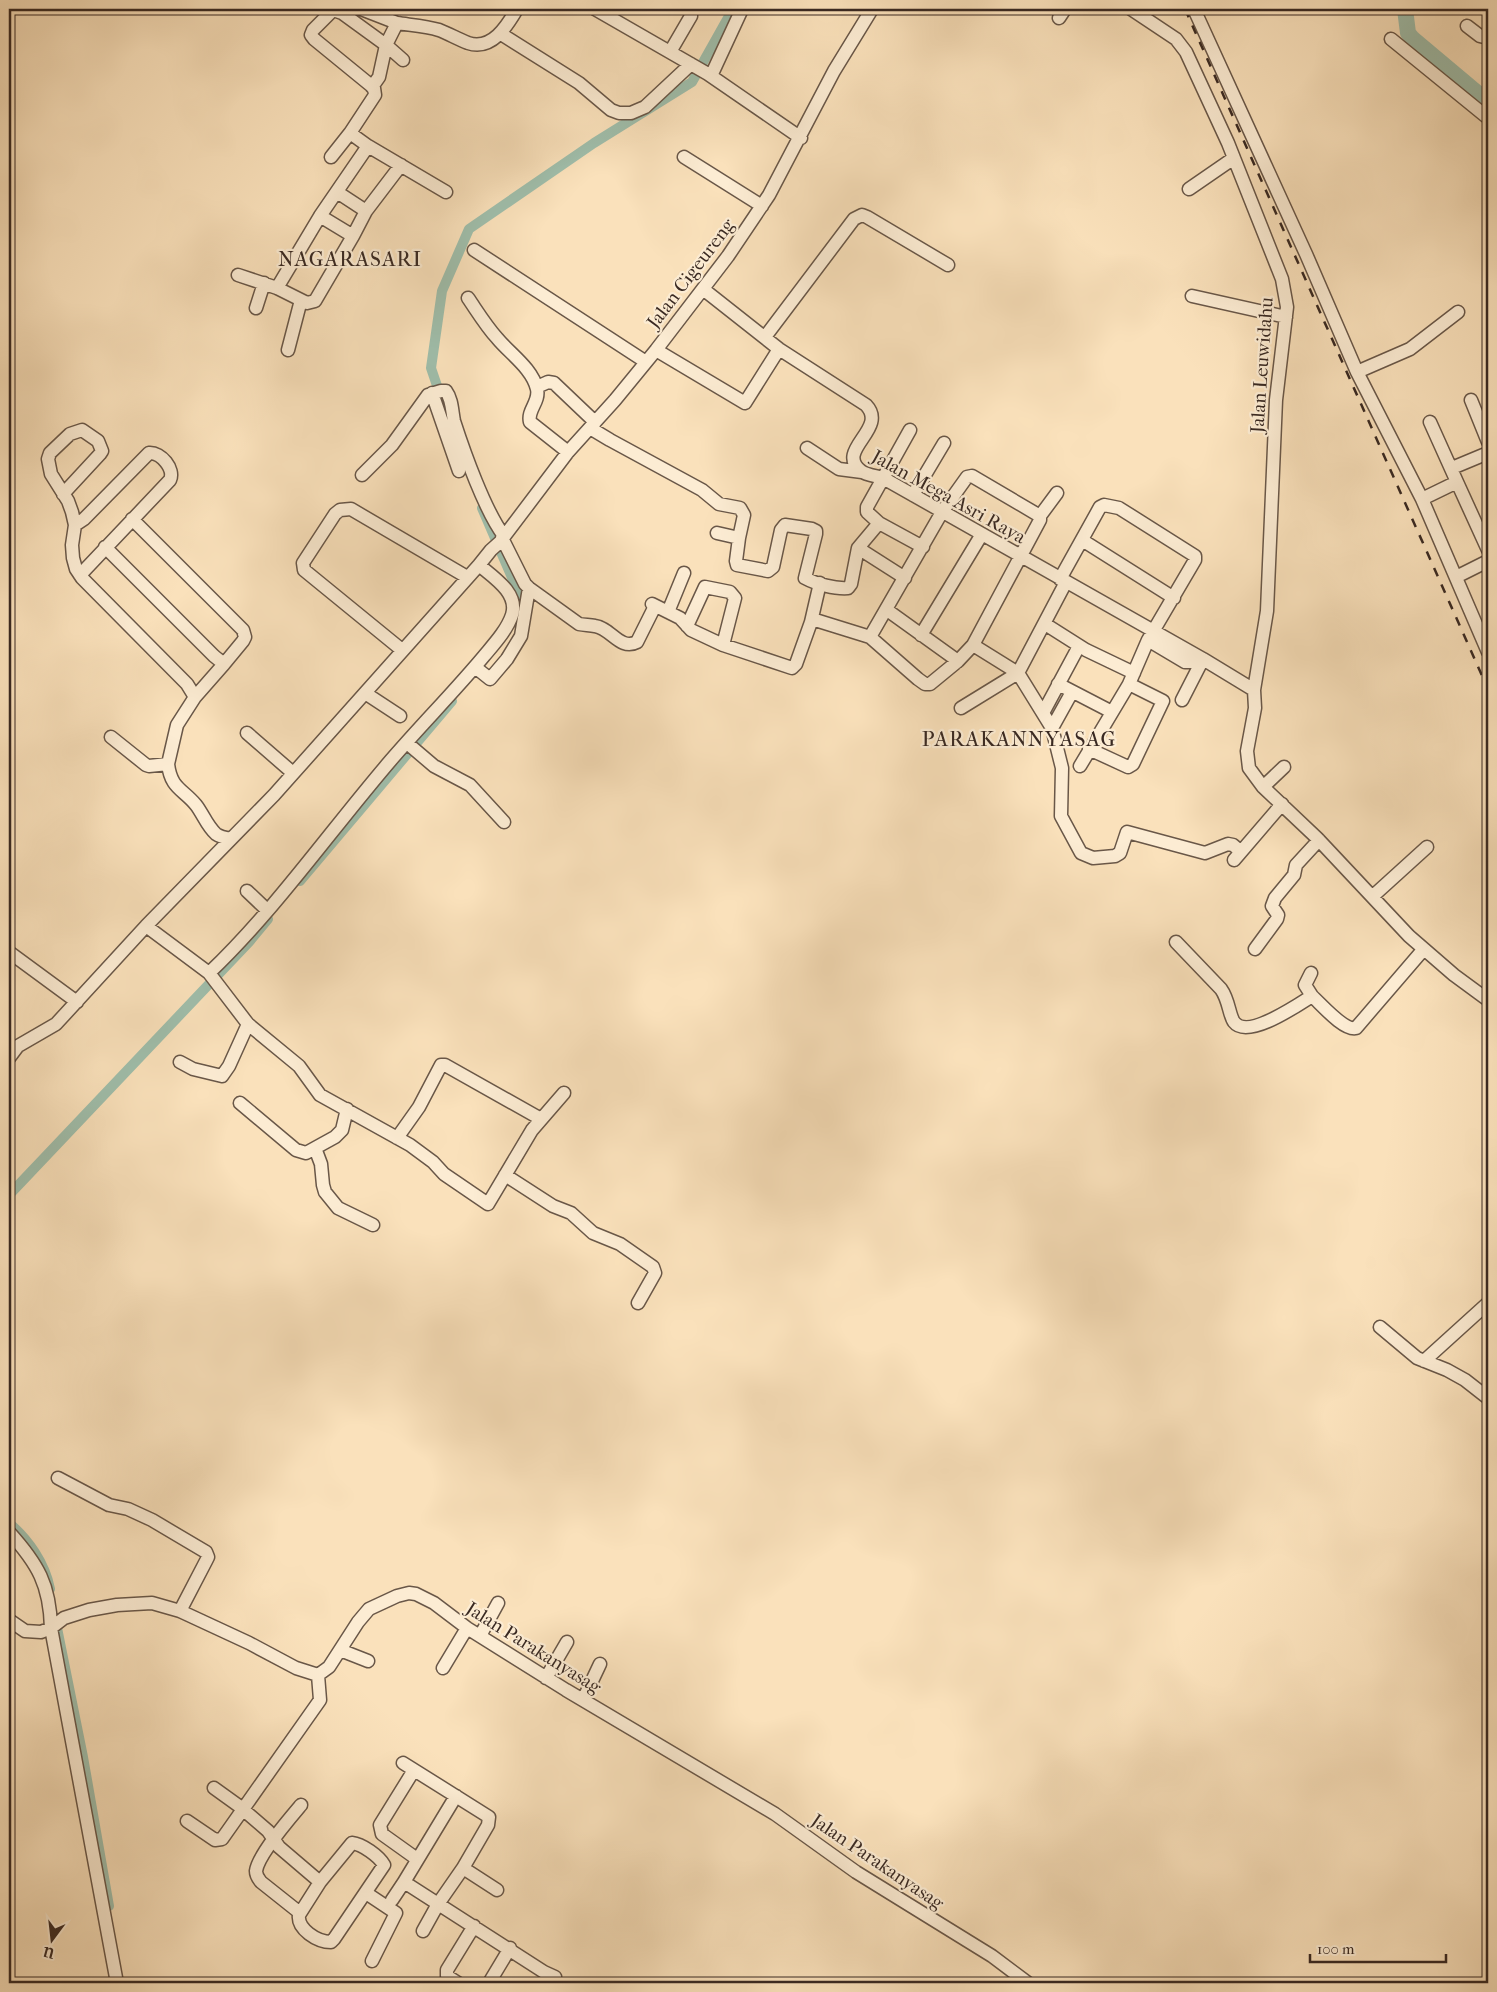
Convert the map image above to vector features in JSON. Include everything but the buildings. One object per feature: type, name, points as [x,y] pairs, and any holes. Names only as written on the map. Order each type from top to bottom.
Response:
[{"type":"street","points":[[361,9],[396,23],[436,29],[470,44],[491,41],[501,34],[507,28],[517,9]]},
{"type":"street","points":[[501,34],[579,83],[611,110],[619,113],[631,113],[645,107],[702,70],[742,9]]},
{"type":"street","name":"Jalan Cigeureng","points":[[9,1058],[18,1046],[56,1024],[77,1002],[146,926],[293,773],[499,541],[568,452],[656,350],[728,256],[762,206],[801,138],[834,71],[872,9]]},
{"type":"street","name":"Jalan Leuwidahu","points":[[1131,9],[1170,34],[1181,44],[1234,158],[1282,279],[1287,299],[1276,400],[1267,612],[1254,690],[1255,708],[1246,759],[1249,768],[1263,787],[1319,840],[1424,950],[1488,1000]]},
{"type":"street","points":[[1194,9],[1306,254],[1357,372],[1422,499],[1488,652]]},
{"type":"street","points":[[331,157],[375,95],[375,91],[314,39],[311,35],[313,30],[330,12],[338,10],[386,45],[403,60]]},
{"type":"street","points":[[601,10],[702,70],[801,138]]},
{"type":"street","points":[[670,52],[691,16]]},
{"type":"street","points":[[372,87],[379,77],[386,45],[396,23]]},
{"type":"street","points":[[1467,26],[1480,36],[1488,38]]},
{"type":"street","points":[[1391,40],[1488,118]]},
{"type":"street","points":[[350,132],[368,146],[446,192]]},
{"type":"street","points":[[277,288],[320,216],[368,146]]},
{"type":"street","points":[[684,157],[762,206]]},
{"type":"street","points":[[1189,189],[1234,158]]},
{"type":"street","points":[[238,275],[277,288],[307,303],[315,301],[366,211],[401,164]]},
{"type":"street","points":[[337,192],[366,211]]},
{"type":"street","points":[[320,216],[353,236]]},
{"type":"street","points":[[766,337],[858,216],[867,217],[948,265]]},
{"type":"street","points":[[474,250],[646,362]]},
{"type":"street","points":[[256,308],[264,283]]},
{"type":"street","name":"Jalan Mega Asri Raya","points":[[703,289],[766,337],[778,349],[871,410],[871,423],[854,452],[854,461],[862,472],[883,478],[1063,580],[1151,636],[1201,658],[1254,690]]},
{"type":"street","points":[[1192,296],[1286,317]]},
{"type":"street","points":[[468,298],[497,339],[518,360],[537,387],[538,400],[530,414],[530,422],[568,452]]},
{"type":"street","points":[[288,350],[301,300]]},
{"type":"street","points":[[1357,372],[1410,349],[1458,312]]},
{"type":"street","points":[[656,350],[745,403],[778,349]]},
{"type":"street","points":[[537,387],[548,382],[554,382],[592,425],[610,440],[702,490],[719,504],[740,508],[744,515],[739,538],[737,565],[768,571],[773,567],[781,530],[785,524],[814,530],[816,534],[804,575],[806,579],[841,588],[850,586],[858,548],[879,523]]},
{"type":"street","points":[[362,475],[392,445],[424,399],[436,392],[446,391],[449,395],[454,421],[497,526],[499,541],[525,584],[579,624],[595,626],[625,644],[632,645],[638,642],[654,605],[680,618],[691,630],[722,645],[792,668],[796,664],[812,619],[820,584]]},
{"type":"street","points":[[436,392],[459,471]]},
{"type":"street","points":[[1470,400],[1488,442]]},
{"type":"street","points":[[1430,422],[1488,550]]},
{"type":"street","points":[[63,494],[102,451],[98,441],[82,430],[70,434],[50,452],[48,459],[51,474],[63,494],[68,501],[75,524],[72,545],[76,569],[187,684],[195,697]]},
{"type":"street","points":[[910,430],[866,510],[879,523],[923,546]]},
{"type":"street","points":[[913,495],[944,443]]},
{"type":"street","points":[[807,448],[839,469],[862,472]]},
{"type":"street","points":[[75,524],[84,519],[149,453],[155,453],[172,470],[172,478],[80,575]]},
{"type":"street","points":[[1452,468],[1488,453]]},
{"type":"street","points":[[870,638],[942,512],[967,477],[972,476],[1040,516]]},
{"type":"street","points":[[1422,499],[1457,482]]},
{"type":"street","points":[[812,619],[870,638],[925,684],[930,684],[958,661],[973,645],[1021,557],[1040,520],[1040,516],[1057,493]]},
{"type":"street","points":[[961,708],[1018,673],[1045,624],[1063,580],[1100,508],[1104,505],[1119,508],[1195,556],[1174,598],[1151,636],[1132,678],[1080,766]]},
{"type":"street","points":[[402,650],[304,570],[303,563],[335,514],[344,509],[360,514],[467,578]]},
{"type":"street","points":[[132,519],[243,630],[243,641],[195,697],[177,724],[168,764],[169,773],[178,788],[196,805],[210,828],[218,836],[231,839]]},
{"type":"street","points":[[716,533],[739,538]]},
{"type":"street","points":[[921,635],[982,534]]},
{"type":"street","points":[[1082,540],[1174,598]]},
{"type":"street","points":[[105,547],[224,664]]},
{"type":"street","points":[[858,548],[904,578]]},
{"type":"street","points":[[1456,577],[1488,562]]},
{"type":"street","points":[[211,978],[267,910],[479,671],[508,624],[514,606],[508,591],[479,565]]},
{"type":"street","points":[[668,612],[684,573]]},
{"type":"street","points":[[688,626],[705,587],[730,592],[735,598],[722,645]]},
{"type":"street","points":[[479,671],[491,678],[507,659],[521,636],[529,588]]},
{"type":"street","points":[[887,610],[958,661]]},
{"type":"street","points":[[1045,624],[1132,678],[1163,701],[1133,764],[1128,767],[1089,749]]},
{"type":"street","points":[[973,645],[1018,673],[1052,728],[1062,768],[1061,816],[1081,853],[1093,858],[1115,856],[1120,853],[1127,832],[1204,853],[1228,844],[1233,845],[1237,856],[1282,804]]},
{"type":"street","points":[[1043,713],[1079,646]]},
{"type":"street","points":[[1182,700],[1201,658]]},
{"type":"street","points":[[1058,684],[1112,712]]},
{"type":"street","points":[[1052,728],[1072,692]]},
{"type":"street","points":[[365,693],[400,716]]},
{"type":"street","points":[[247,733],[293,773]]},
{"type":"street","points":[[111,737],[146,765],[168,764]]},
{"type":"street","points":[[412,747],[434,766],[470,785],[504,822]]},
{"type":"street","points":[[1263,787],[1284,768]]},
{"type":"street","points":[[1255,949],[1277,918],[1278,915],[1272,906],[1275,898],[1294,875],[1296,865],[1319,840]]},
{"type":"street","points":[[1373,896],[1426,847]]},
{"type":"street","points":[[247,891],[267,910]]},
{"type":"street","points":[[146,926],[211,978],[248,1024],[299,1066],[320,1095],[348,1109],[424,1155],[444,1174],[488,1204],[523,1143],[564,1093]]},
{"type":"street","points":[[1176,942],[1226,996],[1234,1022],[1240,1026],[1255,1026],[1269,1022],[1312,996]]},
{"type":"street","points":[[1311,973],[1305,985],[1312,996],[1347,1028],[1356,1028],[1424,950]]},
{"type":"street","points":[[9,952],[77,1002]]},
{"type":"street","points":[[180,1062],[193,1069],[222,1076],[229,1066],[248,1024]]},
{"type":"street","points":[[397,1138],[414,1113],[441,1065],[445,1065],[541,1119]]},
{"type":"street","points":[[240,1103],[300,1152],[306,1153],[339,1134],[348,1109]]},
{"type":"street","points":[[315,1148],[321,1164],[325,1192],[338,1208],[373,1225]]},
{"type":"street","points":[[505,1175],[555,1207],[571,1213],[596,1235],[616,1242],[653,1267],[655,1273],[638,1303]]},
{"type":"street","points":[[1424,1362],[1488,1303]]},
{"type":"street","points":[[1380,1327],[1408,1352],[1424,1362],[1447,1370],[1466,1380],[1488,1398]]},
{"type":"street","points":[[58,1478],[109,1505],[128,1509],[152,1520],[206,1552],[208,1557],[180,1611]]},
{"type":"street","points":[[9,1532],[31,1558],[41,1576],[57,1624],[61,1675],[117,1983]]},
{"type":"street","name":"Jalan Parakanyasag","points":[[318,1675],[329,1667],[358,1622],[369,1609],[396,1596],[409,1593],[416,1594],[434,1603],[467,1628],[546,1678],[775,1814],[850,1868],[992,1956],[1028,1983]]},
{"type":"street","points":[[9,1620],[29,1632],[45,1631],[89,1610],[137,1602],[152,1603],[180,1611],[249,1643],[304,1672],[318,1675],[320,1700],[220,1841],[210,1837],[188,1821]]},
{"type":"street","points":[[480,1636],[498,1603]]},
{"type":"street","points":[[443,1668],[467,1628]]},
{"type":"street","points":[[546,1678],[567,1642]]},
{"type":"street","points":[[340,1650],[368,1661]]},
{"type":"street","points":[[583,1700],[600,1664]]},
{"type":"street","points":[[418,1859],[382,1834],[380,1830],[380,1825],[409,1767],[489,1817],[490,1820],[463,1868],[438,1904],[423,1931]]},
{"type":"street","points":[[214,1788],[268,1831],[273,1841],[320,1882]]},
{"type":"street","points":[[392,1900],[456,1796]]},
{"type":"street","points":[[300,1804],[273,1841],[257,1868],[257,1878],[300,1913]]},
{"type":"street","points":[[354,1842],[379,1858],[384,1865],[331,1942],[319,1939],[304,1929],[298,1920],[300,1913],[320,1882],[350,1843],[354,1842]]},
{"type":"street","points":[[463,1868],[497,1890]]},
{"type":"street","points":[[404,1882],[510,1948],[545,1978]]},
{"type":"street","points":[[366,1892],[396,1913],[372,1961]]},
{"type":"street","points":[[458,1983],[447,1976],[446,1970],[474,1926]]},
{"type":"street","points":[[489,1983],[510,1948]]},
{"type":"waterway","points":[[450,424],[431,368],[442,291],[469,229],[594,143],[692,82],[733,9]]},
{"type":"waterway","points":[[1405,9],[1408,33],[1413,39],[1488,102]]},
{"type":"waterway","points":[[482,508],[523,603],[520,609]]},
{"type":"waterway","points":[[300,881],[452,701]]},
{"type":"waterway","points":[[9,1195],[249,942],[268,919]]},
{"type":"waterway","points":[[9,1523],[23,1536],[35,1552],[48,1579],[50,1589]]},
{"type":"waterway","points":[[55,1618],[83,1757],[109,1906]]},
{"type":"railway","points":[[1185,9],[1488,689]]},
{"type":"district","name":"NAGARASARI","points":[[350,259]]},
{"type":"district","name":"PARAKANNYASAG","points":[[1019,739]]}]
